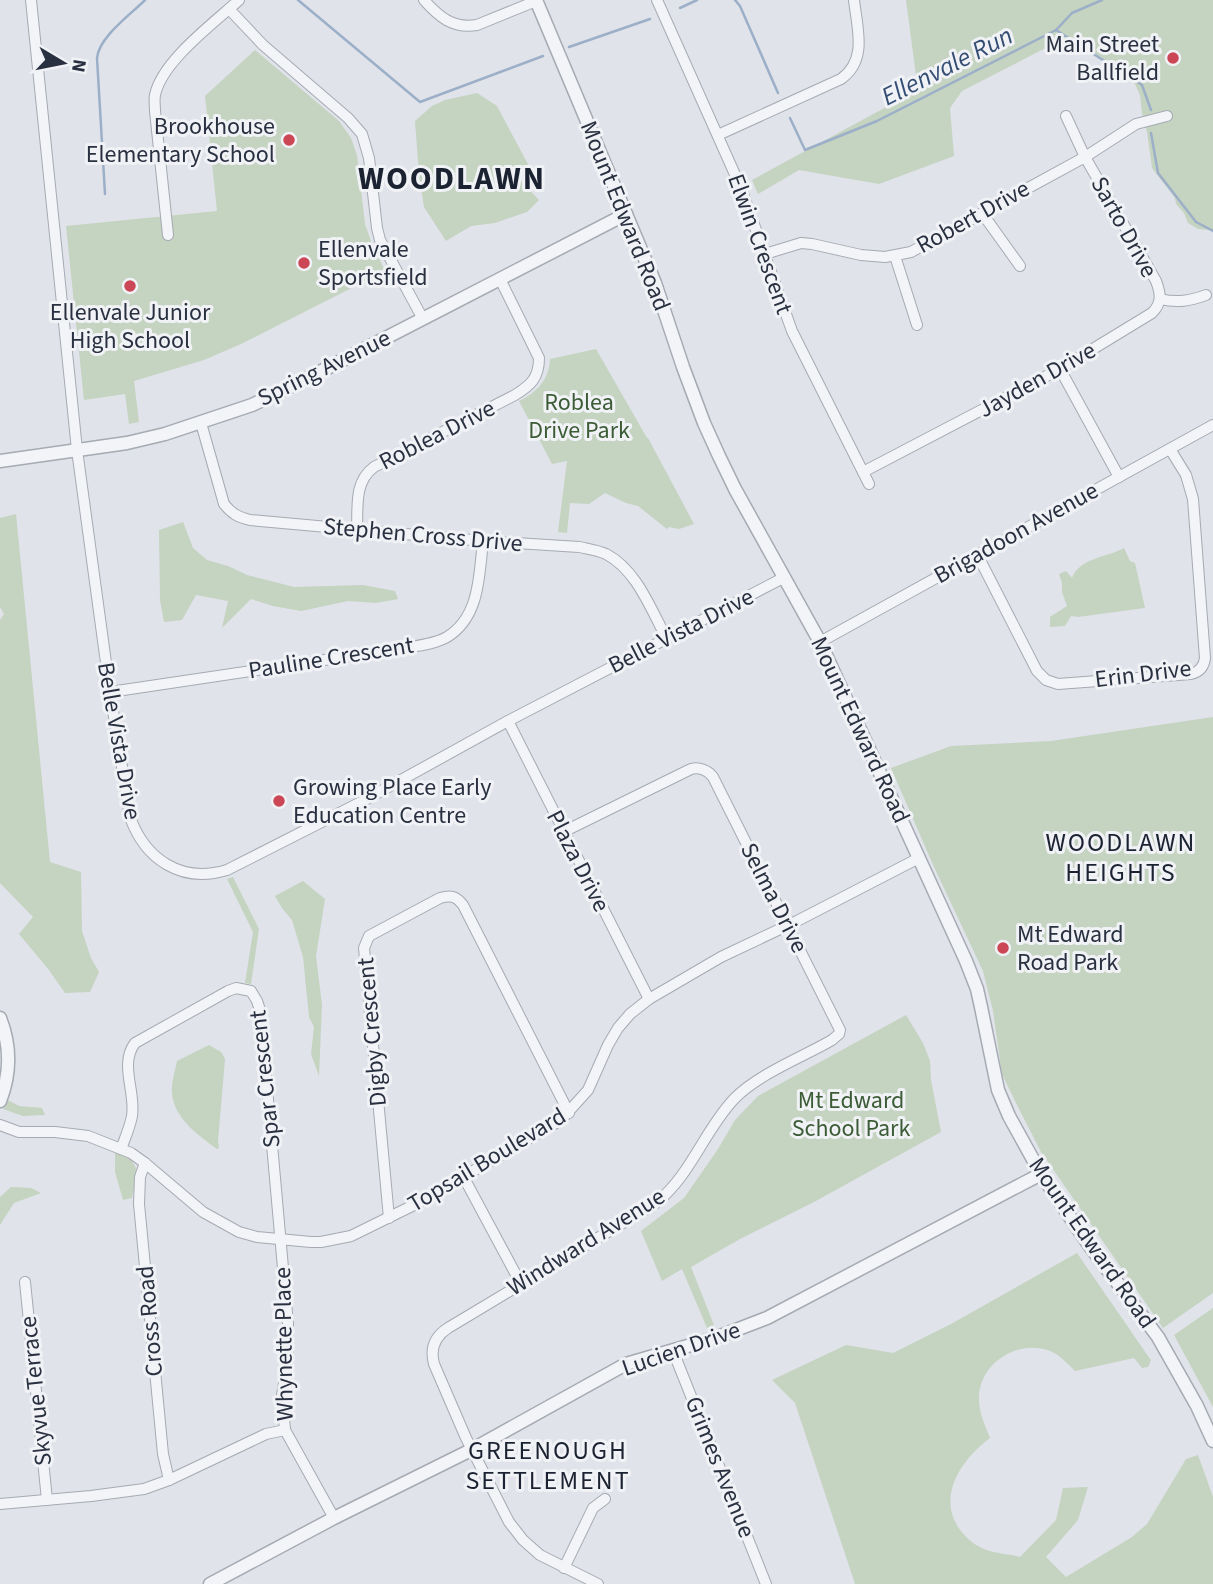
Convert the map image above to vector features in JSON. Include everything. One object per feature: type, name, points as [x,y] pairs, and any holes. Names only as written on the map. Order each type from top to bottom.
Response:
[{"type":"street","name":"Belle Vista Drive","points":[[31,0],[76,450],[130,817],[135,832],[147,850],[171,867],[188,872],[216,873],[227,870],[785,578]]},
{"type":"street","points":[[168,235],[155,95],[160,82],[183,51],[239,0]]},
{"type":"street","points":[[424,0],[447,21],[467,27],[536,1]]},
{"type":"street","name":"Elwin Crescent","points":[[657,0],[741,188],[792,331],[869,484]]},
{"type":"street","points":[[718,135],[849,74],[855,65],[859,48],[854,0]]},
{"type":"street","name":"Mount Edward Road","points":[[536,1],[655,283],[704,423],[735,489],[820,642],[966,961],[977,989],[998,1090],[1009,1116],[1041,1174],[1089,1245],[1158,1337],[1213,1441]]},
{"type":"street","points":[[229,9],[263,45],[348,118],[362,134],[369,158],[380,240],[423,319]]},
{"type":"street","name":"Sarto Drive","points":[[1066,116],[1084,156],[1156,281],[1160,299]]},
{"type":"street","name":"Robert Drive","points":[[765,254],[801,243],[885,257],[916,250],[1136,124],[1167,116]]},
{"type":"street","points":[[982,213],[1020,266]]},
{"type":"street","name":"Spring Avenue","points":[[0,461],[127,443],[165,434],[252,405],[626,214]]},
{"type":"street","points":[[895,256],[917,325]]},
{"type":"street","name":"Roblea Drive","points":[[357,529],[359,491],[366,473],[528,387],[534,381],[539,358],[500,279]]},
{"type":"street","points":[[1160,299],[1191,301],[1206,295]]},
{"type":"street","name":"Jayden Drive","points":[[863,472],[1060,369],[1152,313],[1160,299]]},
{"type":"street","points":[[1060,369],[1118,477]]},
{"type":"street","name":"Stephen Cross Drive","points":[[201,423],[224,505],[233,514],[250,520],[579,547],[606,555],[625,570],[636,582],[667,639]]},
{"type":"street","name":"Brigadoon Avenue","points":[[820,642],[1213,425]]},
{"type":"street","name":"Erin Drive","points":[[977,554],[1037,671],[1045,680],[1058,684],[1191,674],[1198,671],[1205,658],[1193,499],[1186,475],[1170,449]]},
{"type":"street","name":"Pauline Crescent","points":[[110,692],[398,649],[447,637],[458,628],[472,608],[483,541]]},
{"type":"street","name":"Plaza Drive","points":[[508,721],[649,999]]},
{"type":"street","name":"Selma Drive","points":[[564,832],[691,769],[704,770],[713,777],[840,1029]]},
{"type":"street","name":"Topsail Boulevard","points":[[0,1125],[19,1132],[88,1136],[131,1153],[203,1212],[239,1232],[281,1241],[321,1242],[341,1239],[360,1233],[418,1203],[552,1126],[569,1113],[589,1090],[618,1028],[649,999],[721,957],[789,926],[919,858]]},
{"type":"street","name":"Digby Crescent","points":[[388,1219],[364,948],[369,936],[440,898],[448,895],[459,899],[569,1113]]},
{"type":"street","name":"Spar Crescent","points":[[121,1149],[132,1115],[128,1063],[130,1049],[135,1043],[228,991],[236,988],[251,991],[260,1010],[281,1241]]},
{"type":"street","points":[[0,1018],[7,1039],[9,1064],[6,1086],[0,1101]]},
{"type":"street","name":"Windward Avenue","points":[[471,1450],[434,1364],[433,1346],[443,1332],[656,1203],[688,1168],[719,1117],[742,1091],[830,1041],[839,1034],[840,1029]]},
{"type":"street","name":"Cross Road","points":[[145,1163],[140,1177],[139,1203],[163,1454],[169,1480]]},
{"type":"street","name":"Lucien Drive","points":[[210,1584],[471,1450],[626,1364],[747,1327],[767,1318],[1041,1174]]},
{"type":"street","points":[[463,1176],[521,1284]]},
{"type":"street","name":"Whynette Place","points":[[281,1241],[288,1324],[287,1367],[282,1395],[285,1430],[334,1518]]},
{"type":"street","name":"Skyvue Terrace","points":[[25,1282],[47,1500]]},
{"type":"street","name":"Grimes Avenue","points":[[673,1351],[766,1584]]},
{"type":"street","points":[[0,1504],[144,1489],[266,1434],[285,1430]]},
{"type":"street","points":[[471,1450],[517,1533],[540,1555],[598,1584]]},
{"type":"street","points":[[564,1568],[593,1508],[605,1499]]},
{"type":"green space","points":[[906,0],[1213,0],[1213,230],[1198,229],[1188,223],[1175,198],[1152,168],[1140,95],[1135,84],[1093,53],[1076,44],[1059,41],[962,91],[950,108],[954,156],[879,184],[799,170],[758,194],[752,180],[899,100],[917,83]]},
{"type":"green space","points":[[255,50],[339,121],[351,138],[357,155],[365,224],[385,271],[241,344],[204,360],[134,381],[139,422],[129,424],[125,394],[84,400],[66,226],[217,211],[205,96]]},
{"type":"green space","points":[[477,93],[497,106],[530,168],[518,178],[539,200],[527,212],[495,223],[471,226],[446,241],[424,207],[415,121],[432,106],[445,100]]},
{"type":"green space","name":"Roblea Drive Park","points":[[596,349],[694,524],[679,529],[667,529],[638,506],[605,493],[589,504],[570,503],[567,533],[558,532],[567,461],[552,464],[519,401],[541,384],[550,359]]},
{"type":"green space","points":[[16,514],[50,862],[81,872],[82,931],[99,972],[90,992],[65,993],[19,934],[33,917],[0,883],[0,620],[4,614],[0,607],[0,518]]},
{"type":"green space","points":[[183,522],[193,548],[207,560],[247,575],[294,587],[363,585],[395,591],[398,599],[376,603],[348,601],[301,611],[251,599],[222,628],[228,601],[196,595],[182,620],[164,622],[160,600],[159,530]]},
{"type":"green space","points":[[1124,548],[1130,561],[1135,563],[1145,608],[1071,616],[1065,626],[1050,627],[1050,617],[1067,606],[1059,574],[1066,571],[1072,578],[1081,566]]},
{"type":"green space","points":[[1213,717],[1213,1293],[1163,1328],[1041,1152],[1016,1103],[1002,1074],[993,1011],[983,971],[891,768],[951,746],[1051,741]]},
{"type":"green space","points":[[233,877],[259,929],[251,984],[245,983],[253,932],[227,879]]},
{"type":"green space","points":[[303,881],[325,899],[316,956],[322,1005],[319,1076],[311,1054],[314,1027],[309,1017],[303,957],[292,920],[275,896]]},
{"type":"green space","name":"Mt Edward School Park","points":[[906,1015],[923,1043],[930,1061],[941,1132],[691,1267],[714,1325],[707,1328],[682,1269],[662,1281],[641,1231],[684,1198],[735,1120],[758,1096]]},
{"type":"green space","points":[[209,1045],[221,1052],[225,1059],[217,1149],[183,1119],[172,1094],[177,1061]]},
{"type":"green space","points":[[8,1100],[19,1106],[42,1108],[45,1115],[23,1116],[3,1109]]},
{"type":"green space","points":[[115,1150],[132,1161],[137,1170],[132,1198],[123,1200],[115,1172]]},
{"type":"green space","points":[[11,1187],[31,1188],[41,1193],[14,1203],[0,1225],[0,1197]]},
{"type":"green space","points":[[1077,1253],[1151,1360],[1148,1367],[1142,1368],[1134,1358],[1075,1371],[1057,1355],[1038,1348],[1026,1348],[1003,1356],[986,1373],[979,1396],[981,1412],[990,1438],[962,1466],[956,1478],[950,1502],[952,1515],[960,1530],[975,1544],[988,1551],[1020,1557],[1056,1520],[1063,1488],[1088,1487],[1078,1520],[1046,1557],[1066,1577],[1132,1537],[1147,1524],[1186,1459],[1198,1455],[1213,1497],[1213,1584],[855,1584],[795,1403],[772,1380],[846,1345],[893,1353],[951,1324]]},
{"type":"green space","points":[[1213,1308],[1213,1407],[1174,1335]]},
{"type":"waterway","points":[[105,194],[97,58],[109,34],[145,0]]},
{"type":"waterway","name":"Ellenvale Run","points":[[298,0],[420,102],[543,56]]},
{"type":"waterway","name":"Ellenvale Run","points":[[680,8],[697,0]]},
{"type":"waterway","name":"Ellenvale Run","points":[[735,0],[778,93]]},
{"type":"waterway","points":[[1056,30],[1072,13],[1102,0]]},
{"type":"waterway","name":"Ellenvale Run","points":[[569,47],[650,19]]},
{"type":"waterway","name":"Ellenvale Run","points":[[790,118],[805,150],[877,121],[1056,30],[1142,85],[1151,110]]},
{"type":"waterway","name":"Ellenvale Run","points":[[1151,133],[1158,173],[1196,222],[1213,231]]},
{"type":"place","name":"Main Street Ballfield","points":[[1173,58]]},
{"type":"place","name":"Brookhouse Elementary School","points":[[289,140]]},
{"type":"place","name":"Ellenvale Sportsfield","points":[[304,263]]},
{"type":"place","name":"Ellenvale Junior High School","points":[[130,286]]},
{"type":"place","name":"Growing Place Early Education Centre","points":[[279,801]]},
{"type":"place","name":"Mt Edward Road Park","points":[[1003,948]]},
{"type":"district","name":"WOODLAWN","points":[[452,179]]},
{"type":"district","name":"WOODLAWN HEIGHTS","points":[[1121,857]]},
{"type":"district","name":"GREENOUGH SETTLEMENT","points":[[548,1465]]}]
